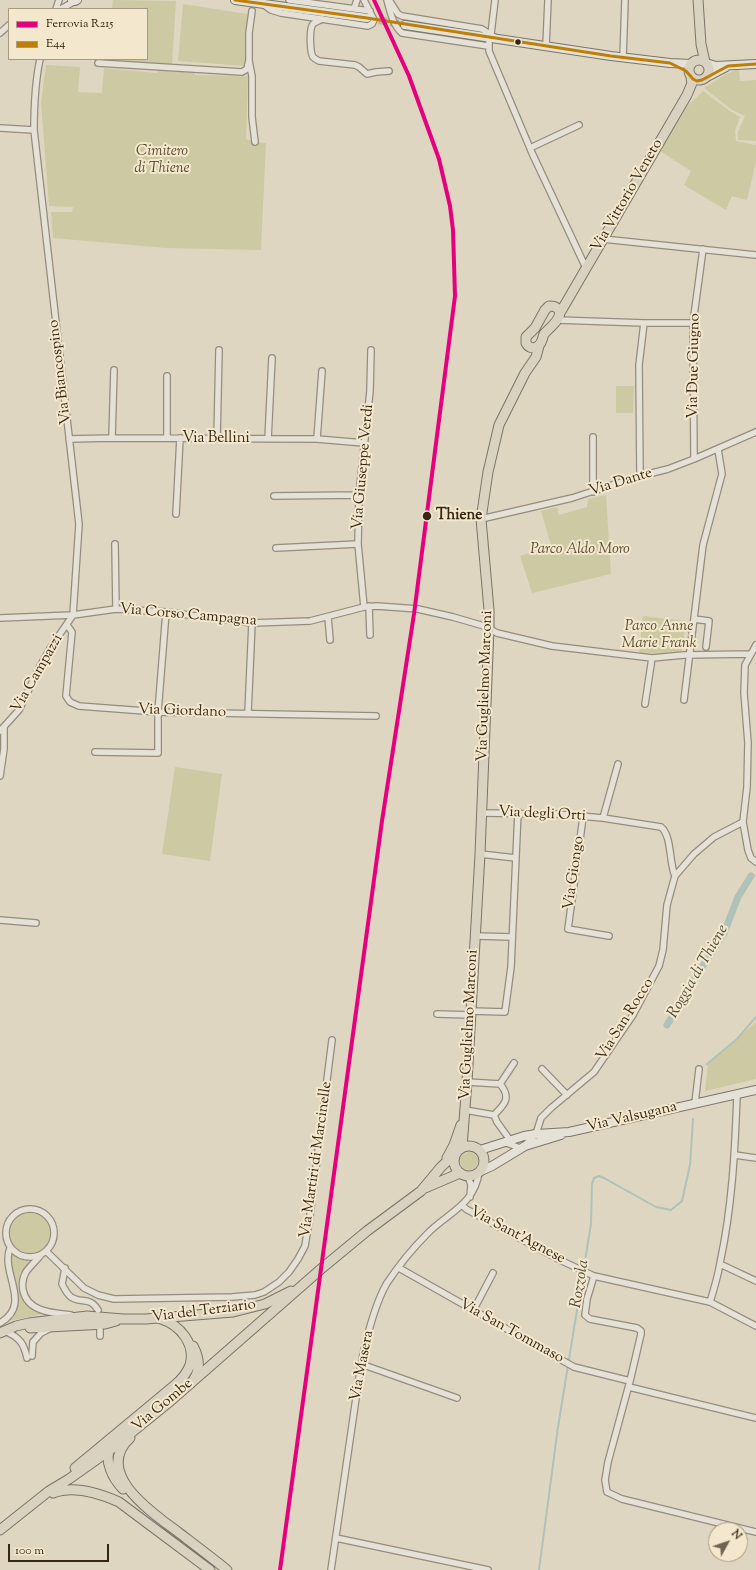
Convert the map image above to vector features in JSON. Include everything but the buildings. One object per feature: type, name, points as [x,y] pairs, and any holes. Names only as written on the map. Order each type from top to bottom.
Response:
[{"type":"main road","points":[[235,0],[368,14]]},
{"type":"main road","points":[[698,0],[701,44],[705,62],[709,70],[703,79]]},
{"type":"main road","points":[[405,25],[489,39],[498,39],[623,58],[670,63],[692,63],[699,60],[715,66],[756,64]]},
{"type":"main road","points":[[690,75],[689,70],[697,57],[701,44]]},
{"type":"main road","points":[[670,63],[686,71],[695,80],[703,79],[728,66]]},
{"type":"main road","name":"Via Vittorio Veneto","points":[[481,519],[488,472],[499,425],[506,408],[528,367],[536,357],[539,346],[545,334],[559,316],[568,298],[687,95],[692,83],[690,75]]},
{"type":"main road","name":"Via Vittorio Veneto","points":[[687,95],[703,79]]},
{"type":"main road","name":"Via Vittorio Veneto","points":[[528,367],[528,346],[525,341],[527,336],[535,328],[546,308],[568,298]]},
{"type":"main road","points":[[551,306],[556,307],[559,316]]},
{"type":"main road","points":[[528,346],[533,348],[539,346]]},
{"type":"main road","name":"Via Guglielmo Marconi","points":[[464,1174],[454,1163],[459,1150],[468,1082],[482,812],[489,629],[489,610],[481,519]]},
{"type":"main road","name":"Via Valsugana","points":[[478,1148],[536,1134],[569,1132],[756,1090]]},
{"type":"main road","name":"Via Guglielmo Marconi","points":[[420,1191],[464,1174],[474,1175],[480,1172],[485,1160],[471,1140],[465,1112]]},
{"type":"main road","name":"Via Guglielmo Marconi","points":[[441,1167],[454,1145],[465,1112]]},
{"type":"main road","name":"Via Valsugana","points":[[480,1172],[522,1147],[569,1132]]},
{"type":"main road","points":[[459,1150],[470,1145],[478,1148]]},
{"type":"main road","name":"Via Guglielmo Marconi","points":[[318,1271],[361,1235],[420,1191],[441,1167],[459,1150]]},
{"type":"main road","name":"Via Gombe","points":[[0,1530],[45,1494],[110,1450],[168,1403],[318,1271]]},
{"type":"main road","name":"Via del Terziario","points":[[2,1333],[16,1326],[29,1323],[87,1316],[123,1319],[159,1318],[247,1310],[265,1304],[304,1283]]},
{"type":"main road","points":[[159,1318],[170,1322],[183,1332],[189,1340],[199,1360],[198,1372],[194,1380]]},
{"type":"main road","name":"Via del Terziario","points":[[2,1333],[35,1327],[105,1324],[123,1319]]},
{"type":"main road","points":[[45,1494],[175,1385],[188,1370],[191,1356],[190,1349],[183,1332]]},
{"type":"main road","points":[[144,1506],[129,1489],[122,1478],[118,1468],[119,1453],[128,1440],[168,1403]]},
{"type":"main road","points":[[128,1424],[110,1450],[110,1467],[118,1484],[130,1496],[227,1570]]},
{"type":"main road","points":[[45,1494],[72,1489],[106,1496],[119,1502],[210,1570]]},
{"type":"street","points":[[63,8],[75,0]]},
{"type":"street","points":[[255,2],[281,14],[368,26],[372,24],[374,20],[368,14],[354,9],[289,0]]},
{"type":"street","points":[[354,9],[357,0]]},
{"type":"street","points":[[364,0],[368,14]]},
{"type":"street","points":[[388,0],[398,14],[402,16],[482,29],[489,39]]},
{"type":"street","points":[[388,0],[395,24],[398,30],[404,34],[489,39]]},
{"type":"street","points":[[495,0],[489,39],[489,51],[530,148],[586,268]]},
{"type":"street","points":[[546,46],[548,0]]},
{"type":"street","points":[[623,58],[625,0]]},
{"type":"street","points":[[252,11],[249,33],[249,60],[252,76],[252,117],[255,142]]},
{"type":"street","points":[[395,24],[398,18],[402,16]]},
{"type":"street","points":[[322,19],[313,24],[311,28],[311,44],[315,59],[319,61],[355,64],[367,74],[389,71]]},
{"type":"street","points":[[0,33],[8,26]]},
{"type":"street","name":"Via Biancospino","points":[[40,60],[36,77],[34,130],[79,524],[73,615]]},
{"type":"street","points":[[98,63],[242,72],[246,69],[249,60]]},
{"type":"street","points":[[530,148],[579,125]]},
{"type":"street","points":[[0,128],[34,130]]},
{"type":"street","points":[[603,239],[756,255]]},
{"type":"street","name":"Via Due Giugno","points":[[694,459],[693,323],[703,249]]},
{"type":"street","points":[[559,316],[571,320],[644,323],[693,323]]},
{"type":"street","points":[[640,476],[639,365],[644,323]]},
{"type":"street","points":[[217,439],[219,350]]},
{"type":"street","name":"Via Giuseppe Verdi","points":[[367,607],[358,544],[359,495],[370,391],[371,350]]},
{"type":"street","points":[[268,439],[272,358]]},
{"type":"street","points":[[112,438],[114,370]]},
{"type":"street","points":[[317,439],[322,371]]},
{"type":"street","points":[[167,376],[167,438]]},
{"type":"street","name":"Via Dante","points":[[481,519],[593,492],[640,476],[668,469],[756,432]]},
{"type":"street","points":[[593,436],[593,492]]},
{"type":"street","points":[[176,514],[180,438]]},
{"type":"street","name":"Via Bellini","points":[[69,439],[317,439],[364,443]]},
{"type":"street","points":[[684,700],[703,545],[722,474],[718,449]]},
{"type":"street","points":[[274,496],[359,495]]},
{"type":"street","points":[[115,544],[116,609]]},
{"type":"street","points":[[276,548],[358,544]]},
{"type":"street","points":[[367,607],[370,635]]},
{"type":"street","name":"Via Corso Campagna","points":[[0,618],[73,615],[116,609],[166,612],[252,622],[310,621],[367,607],[418,609],[453,617],[497,633],[552,646],[652,658],[689,655],[750,654]]},
{"type":"street","points":[[95,752],[158,753],[158,712],[166,612]]},
{"type":"street","name":"Via Campazzi","points":[[2,729],[19,710],[39,668],[51,647],[73,615]]},
{"type":"street","points":[[328,617],[330,640]]},
{"type":"street","points":[[694,619],[710,621],[706,647]]},
{"type":"street","points":[[248,714],[252,622]]},
{"type":"street","name":"Via Giordano","points":[[67,625],[72,632],[66,696],[70,702],[79,706],[158,712],[376,716]]},
{"type":"street","points":[[756,645],[745,665],[744,693],[748,743],[747,788],[743,822],[748,850],[751,858],[756,862]]},
{"type":"street","points":[[645,704],[652,658]]},
{"type":"street","points":[[0,776],[4,749],[2,729]]},
{"type":"street","name":"Via degli Orti","points":[[603,818],[618,764]]},
{"type":"street","name":"Via degli Orti","points":[[482,812],[518,812],[583,816],[661,827],[664,829],[668,840],[670,864],[675,876]]},
{"type":"street","points":[[437,1014],[505,1012],[511,967],[518,812]]},
{"type":"street","name":"Via Giongo","points":[[583,816],[568,929],[609,936]]},
{"type":"street","name":"Via San Rocco","points":[[536,1134],[541,1118],[594,1072],[633,1015],[659,966],[663,950],[668,905],[675,876],[694,854],[714,836],[743,822]]},
{"type":"street","points":[[480,854],[516,858]]},
{"type":"street","points":[[0,920],[36,923]]},
{"type":"street","name":"Via Guglielmo Marconi","points":[[476,936],[512,937]]},
{"type":"street","name":"Via Martiri di Marcinelle","points":[[44,1253],[65,1268],[84,1288],[98,1295],[114,1299],[232,1297],[264,1292],[278,1282],[289,1272],[305,1246],[332,1040]]},
{"type":"street","points":[[500,1084],[514,1063]]},
{"type":"street","points":[[542,1069],[567,1095]]},
{"type":"street","name":"Via Valsugana","points":[[695,1103],[699,1069]]},
{"type":"street","points":[[468,1082],[500,1084]]},
{"type":"street","points":[[494,1115],[507,1096],[500,1084]]},
{"type":"street","points":[[710,1302],[720,1264],[729,1212],[735,1155],[737,1095]]},
{"type":"street","points":[[465,1112],[494,1115]]},
{"type":"street","points":[[494,1115],[507,1141],[522,1147]]},
{"type":"street","name":"Via Valsugana","points":[[522,1147],[536,1134]]},
{"type":"street","points":[[735,1155],[756,1158]]},
{"type":"street","name":"Via Masera","points":[[332,1570],[361,1364],[367,1339],[380,1299],[387,1284],[429,1233],[470,1197],[477,1184],[480,1172]]},
{"type":"street","points":[[464,1174],[471,1185],[470,1197]]},
{"type":"street","name":"Via Sant'Agnese","points":[[462,1205],[466,1209],[594,1276],[710,1302],[756,1326]]},
{"type":"street","points":[[0,1242],[10,1246],[21,1256],[28,1257],[44,1253],[51,1245],[54,1237],[54,1230],[49,1218],[39,1210],[28,1208],[15,1214],[8,1223],[6,1232],[10,1246],[8,1254],[15,1304],[8,1317],[0,1323]]},
{"type":"street","points":[[0,1235],[6,1232]]},
{"type":"street","name":"Via del Terziario","points":[[44,1253],[29,1268],[23,1278],[22,1288],[26,1298],[35,1307],[47,1312],[87,1316]]},
{"type":"street","points":[[720,1264],[756,1281]]},
{"type":"street","points":[[65,1268],[62,1284],[68,1294],[72,1298],[91,1302],[98,1310]]},
{"type":"street","name":"Via San Tommaso","points":[[399,1268],[574,1367],[630,1384],[756,1418]]},
{"type":"street","points":[[473,1311],[493,1273]]},
{"type":"street","points":[[594,1276],[587,1299],[585,1315],[590,1319],[641,1330],[630,1384],[608,1462],[605,1480],[607,1492],[622,1499],[756,1532]]},
{"type":"street","points":[[2,1333],[17,1337],[24,1345],[30,1357],[33,1342],[46,1330],[55,1327]]},
{"type":"street","points":[[361,1364],[457,1398]]},
{"type":"street","points":[[336,1538],[488,1570]]},
{"type":"green space","points":[[113,0],[176,1],[172,65],[108,60],[148,60],[148,8],[112,8]]},
{"type":"green space","points":[[183,4],[247,14],[245,66],[178,61]]},
{"type":"green space","name":"Cimitero di Thiene","points":[[46,65],[80,67],[78,92],[102,93],[104,68],[157,73],[158,68],[195,69],[195,75],[248,76],[246,139],[266,143],[261,250],[166,248],[53,238],[51,212],[72,212],[73,207],[49,206],[41,103]]},
{"type":"green space","points":[[739,69],[740,81],[756,80],[756,141],[738,140],[738,132],[745,116],[732,110],[704,88],[726,74]]},
{"type":"green space","points":[[703,91],[740,117],[735,131],[736,141],[756,145],[756,162],[747,200],[732,196],[726,210],[684,185],[691,171],[660,151],[688,105]]},
{"type":"green space","points":[[616,386],[634,386],[633,413],[616,413]]},
{"type":"green space","name":"Parco Aldo Moro","points":[[606,495],[611,574],[532,593],[520,556],[551,545],[541,511],[557,507],[559,515],[587,507],[588,499]]},
{"type":"green space","name":"Parco Anne Marie Frank","points":[[643,616],[686,621],[682,651],[664,654],[639,653]]},
{"type":"green space","points":[[175,767],[222,774],[210,861],[162,854]]},
{"type":"green space","points":[[756,1022],[756,1079],[705,1091],[708,1064]]},
{"type":"green space","points":[[465,1152],[473,1152],[478,1157],[476,1168],[473,1170],[465,1170],[460,1165],[460,1157]]},
{"type":"green space","points":[[30,1213],[38,1215],[44,1219],[48,1225],[50,1233],[48,1241],[44,1247],[38,1251],[30,1253],[22,1251],[16,1247],[12,1241],[10,1233],[12,1225],[16,1219],[22,1215]]},
{"type":"green space","points":[[12,1254],[22,1260],[29,1261],[19,1278],[18,1285],[23,1299],[35,1310],[43,1314],[9,1321],[17,1308],[18,1302],[11,1261]]},
{"type":"waterway","name":"Roggia di Thiene","points":[[667,1025],[724,933],[738,897],[751,876]]},
{"type":"waterway","name":"Rozzola","points":[[707,1064],[737,1039],[756,1017]]},
{"type":"waterway","name":"Rozzola","points":[[539,1570],[558,1427],[591,1224],[592,1184],[594,1178],[599,1176],[604,1178],[656,1207],[671,1210],[682,1201],[690,1165],[693,1119]]},
{"type":"tunnel","points":[[367,18],[405,25]]},
{"type":"rail line","name":"R215","points":[[280,1570],[382,821],[414,614],[455,296],[453,230],[450,206],[439,159],[409,76],[374,0]]},
{"type":"transit line","name":"E44","points":[[235,0],[367,18],[611,56],[670,63],[686,71],[693,79],[697,81],[702,80],[728,66],[756,64]]},
{"type":"place","name":"Thiene","points":[[427,516]]}]
